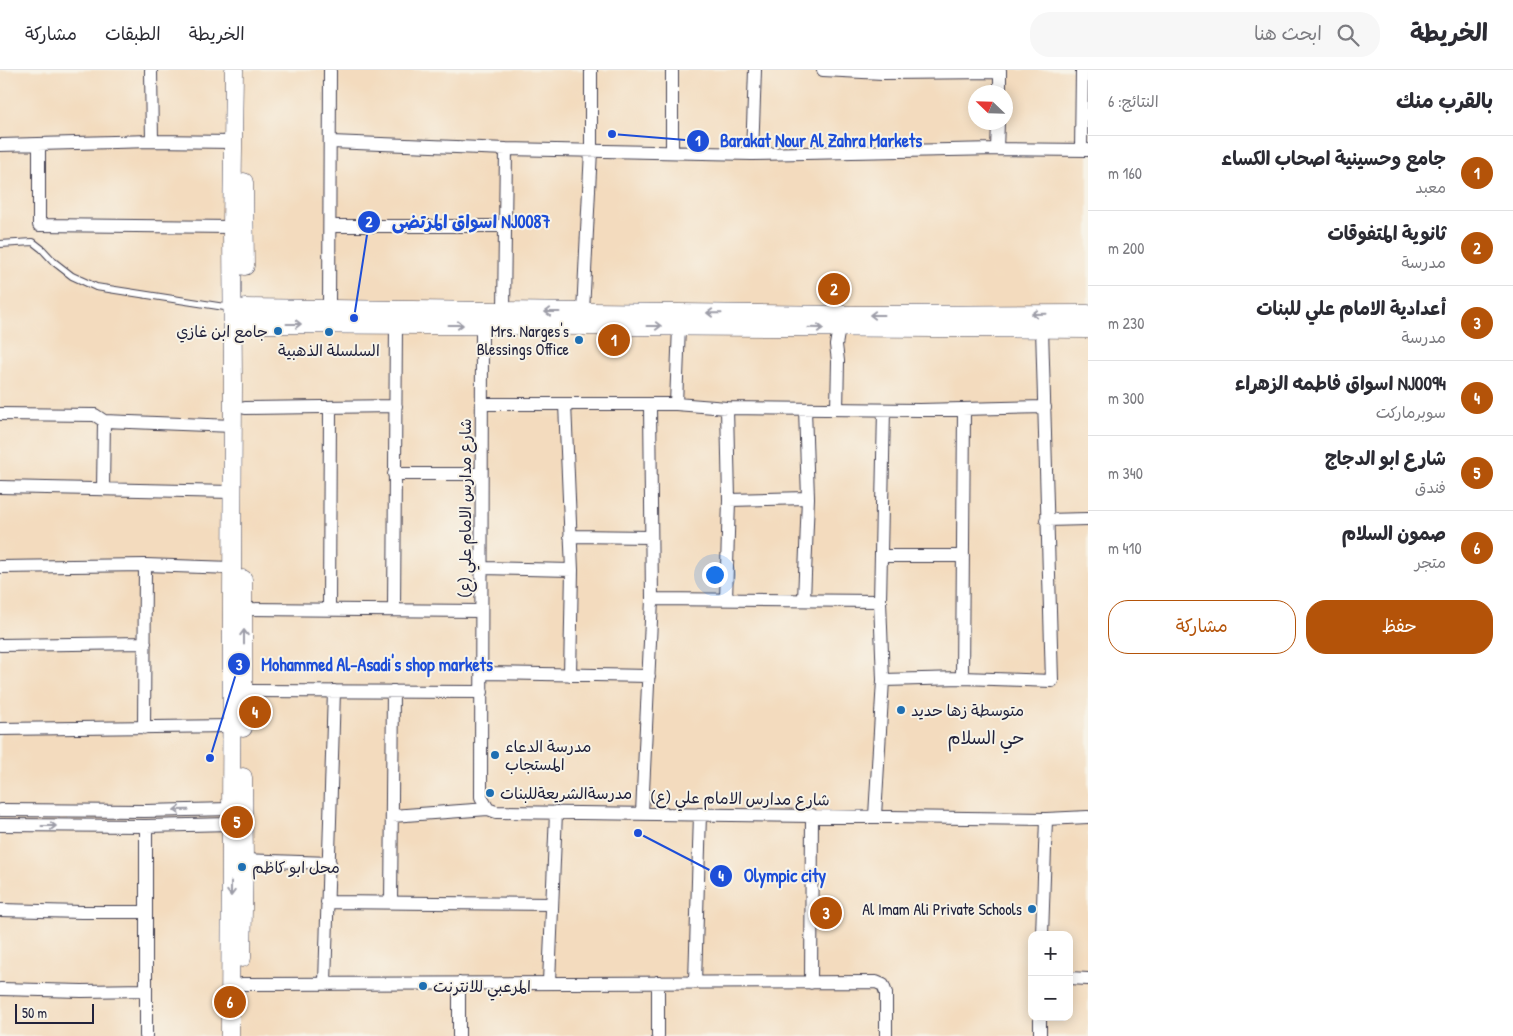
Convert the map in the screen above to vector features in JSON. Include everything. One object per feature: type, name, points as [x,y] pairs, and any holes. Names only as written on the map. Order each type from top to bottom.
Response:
[{"type":"street","points":[[151,70],[152,141]]},
{"type":"street","points":[[234,70],[232,228],[241,314]]},
{"type":"street","points":[[236,1032],[230,816],[232,492],[233,426],[239,385],[246,70]]},
{"type":"street","points":[[330,70],[330,310]]},
{"type":"street","points":[[583,312],[590,150],[591,70]]},
{"type":"street","points":[[672,70],[672,152]]},
{"type":"street","points":[[752,154],[755,70]]},
{"type":"street","points":[[823,70],[883,73],[1000,71],[1000,85]]},
{"type":"street","points":[[331,142],[506,149],[752,154],[998,148],[1085,150],[1082,70]]},
{"type":"street","points":[[998,130],[998,148]]},
{"type":"street","points":[[0,145],[152,141],[233,142]]},
{"type":"street","points":[[39,145],[39,226],[232,228]]},
{"type":"street","points":[[504,311],[506,149]]},
{"type":"street","points":[[330,226],[506,226]]},
{"type":"street","points":[[241,314],[330,310],[882,315],[1088,314]]},
{"type":"street","points":[[241,314],[396,324],[1088,328]]},
{"type":"street","points":[[394,610],[396,324]]},
{"type":"street","name":"شارع مدارس الامام علي (ع)","points":[[482,325],[482,692],[480,797],[488,809],[496,812],[1046,819],[1088,816]]},
{"type":"street","points":[[676,404],[679,326]]},
{"type":"street","points":[[837,409],[838,361],[836,345],[839,328]]},
{"type":"street","points":[[883,680],[962,678],[1052,681],[1042,328]]},
{"type":"street","points":[[236,1032],[242,984],[244,860],[242,809],[245,408],[239,385]]},
{"type":"street","points":[[482,404],[676,404],[727,408],[884,410],[1045,408]]},
{"type":"street","points":[[565,404],[572,570],[570,675]]},
{"type":"street","points":[[642,813],[652,599],[650,405]]},
{"type":"street","points":[[245,408],[396,406]]},
{"type":"street","points":[[330,408],[330,610]]},
{"type":"street","points":[[726,600],[729,500],[727,408]]},
{"type":"street","points":[[804,600],[808,498],[805,409]]},
{"type":"street","points":[[875,816],[883,680],[880,601],[884,410]]},
{"type":"street","points":[[962,678],[964,410]]},
{"type":"street","points":[[0,414],[95,415],[104,421],[233,426]]},
{"type":"street","points":[[102,489],[104,421]]},
{"type":"street","points":[[394,474],[481,474]]},
{"type":"street","points":[[0,487],[232,492]]},
{"type":"street","points":[[729,500],[808,498]]},
{"type":"street","points":[[1046,520],[1088,518]]},
{"type":"street","points":[[570,536],[651,536]]},
{"type":"street","points":[[881,556],[963,556]]},
{"type":"street","points":[[0,567],[145,565],[232,568]]},
{"type":"street","points":[[144,728],[145,565]]},
{"type":"street","points":[[482,568],[572,570]]},
{"type":"street","points":[[652,599],[880,601]]},
{"type":"street","points":[[244,609],[481,611]]},
{"type":"street","points":[[0,645],[145,643]]},
{"type":"street","points":[[482,673],[649,676]]},
{"type":"street","points":[[244,691],[482,692]]},
{"type":"street","points":[[325,983],[334,691]]},
{"type":"street","points":[[391,902],[393,691]]},
{"type":"street","points":[[0,729],[232,726]]},
{"type":"street","points":[[392,816],[488,809]]},
{"type":"street","points":[[0,810],[145,811],[230,816]]},
{"type":"street","points":[[549,982],[556,812]]},
{"type":"street","points":[[695,982],[700,814]]},
{"type":"street","points":[[811,983],[812,815]]},
{"type":"street","points":[[0,825],[146,826],[230,816]]},
{"type":"street","points":[[1042,931],[1046,819]]},
{"type":"street","points":[[146,826],[146,1036]]},
{"type":"street","points":[[244,860],[330,864]]},
{"type":"street","points":[[328,902],[552,904]]},
{"type":"street","points":[[0,910],[146,912]]},
{"type":"street","points":[[1073,978],[1088,979]]},
{"type":"street","points":[[658,982],[658,1036]]},
{"type":"street","points":[[242,984],[876,982],[883,985],[886,993],[886,1036]]},
{"type":"street","points":[[459,1036],[460,983]]},
{"type":"street","points":[[0,989],[146,990]]},
{"type":"street","points":[[1040,1021],[1040,1036]]},
{"type":"lane","points":[[0,244],[33,242],[72,276],[96,288],[241,314]]},
{"type":"place","name":"Barakat Nour Al Zahra Markets","points":[[612,134]]},
{"type":"place","name":"ثانوية المتفوقات","points":[[834,289]]},
{"type":"place","name":"اسواق المرتضى NJ0087","points":[[354,318]]},
{"type":"place","name":"جامع ابن غازي","points":[[278,331]]},
{"type":"place","name":"السلسلة الذهبية","points":[[329,332]]},
{"type":"place","name":"Mrs. Narges's Blessings Office","points":[[579,340]]},
{"type":"place","name":"جامع وحسينية اصحاب الكساء","points":[[614,340]]},
{"type":"place","name":"متوسطة زها حديد","points":[[901,710]]},
{"type":"place","name":"NJ0094 اسواق فاطمه الزهراء","points":[[255,712]]},
{"type":"place","name":"مدرسة الدعاء المستجاب","points":[[495,755]]},
{"type":"place","name":"Mohammed Al-Asadi's shop markets","points":[[210,758]]},
{"type":"place","name":"مدرسةالشريعةللبنات","points":[[490,793]]},
{"type":"place","name":"شارع ابو الدجاج","points":[[237,822]]},
{"type":"place","name":"Olympic city","points":[[638,833]]},
{"type":"place","name":"محل ابو كاظم","points":[[242,867]]},
{"type":"place","name":"Al Imam Ali Private Schools","points":[[1032,909]]},
{"type":"place","name":"أعدادية الامام علي للبنات","points":[[826,913]]},
{"type":"place","name":"المرعبي للانترنت","points":[[423,986]]},
{"type":"place","name":"صمون السلام","points":[[230,1002]]},
{"type":"district","name":"حي السلام","points":[[986,738]]}]
